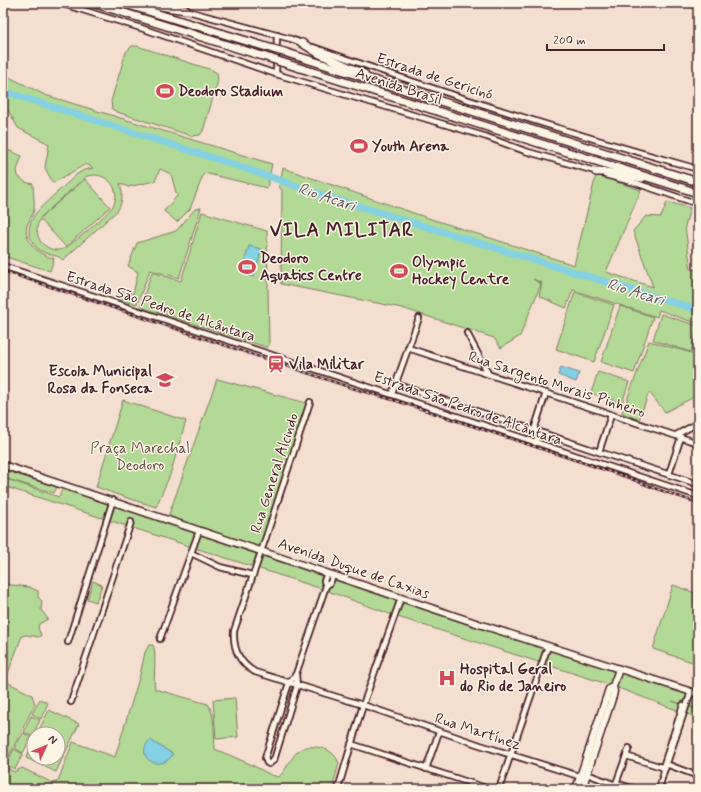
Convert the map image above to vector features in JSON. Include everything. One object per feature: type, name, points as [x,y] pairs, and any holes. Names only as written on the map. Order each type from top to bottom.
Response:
[{"type":"highway","name":"Avenida Brasil","points":[[93,3],[698,193]]},
{"type":"highway","name":"Avenida Brasil","points":[[122,3],[284,52],[698,182]]},
{"type":"highway","points":[[141,3],[186,10]]},
{"type":"highway","points":[[302,43],[318,53],[351,67],[380,83]]},
{"type":"highway","points":[[596,172],[653,179]]},
{"type":"main road","name":"Avenida Duque de Caxias","points":[[3,465],[113,500],[199,531],[401,598],[698,694]]},
{"type":"main road","points":[[582,789],[584,776],[613,696],[613,686],[619,669]]},
{"type":"main road","points":[[576,789],[584,776]]},
{"type":"street","points":[[60,3],[144,29],[276,74],[487,137],[525,151],[698,204]]},
{"type":"street","name":"Estrada de Gericinó","points":[[166,3],[302,43],[439,91],[564,131],[698,169]]},
{"type":"street","points":[[276,74],[277,35]]},
{"type":"street","name":"Estrada São Pedro de Alcântara","points":[[3,266],[698,496]]},
{"type":"street","points":[[392,394],[419,318]]},
{"type":"street","points":[[467,333],[489,375]]},
{"type":"street","name":"Rua Sargento Morais Pinheiro","points":[[408,348],[698,443]]},
{"type":"street","points":[[396,384],[698,484]]},
{"type":"street","points":[[534,430],[546,393]]},
{"type":"street","name":"Rua General Alcindo","points":[[240,658],[233,642],[234,631],[252,575],[262,551],[310,402]]},
{"type":"street","points":[[599,452],[611,415]]},
{"type":"street","points":[[676,435],[698,423]]},
{"type":"street","points":[[535,443],[540,432]]},
{"type":"street","points":[[669,474],[681,437]]},
{"type":"street","points":[[68,642],[113,500]]},
{"type":"street","points":[[71,702],[131,522]]},
{"type":"street","points":[[160,639],[199,531]]},
{"type":"street","points":[[191,553],[220,568],[252,575]]},
{"type":"street","points":[[326,586],[324,581],[327,573]]},
{"type":"street","points":[[296,674],[297,686],[274,760],[269,764],[265,758],[289,683],[296,674],[326,586],[330,583],[334,575]]},
{"type":"street","points":[[338,789],[363,705],[401,598]]},
{"type":"street","points":[[499,789],[512,755],[548,646]]},
{"type":"street","name":"Rua Martínez","points":[[240,658],[244,664],[255,672],[297,686],[363,705],[439,732],[512,755],[616,786],[635,789]]},
{"type":"street","points":[[659,789],[684,705],[691,692]]},
{"type":"street","points":[[277,721],[285,725]]},
{"type":"street","points":[[426,769],[439,732]]},
{"type":"street","points":[[351,744],[489,789]]},
{"type":"street","points":[[616,786],[629,748]]},
{"type":"street","points":[[626,756],[698,776]]},
{"type":"green space","name":"Deodoro Stadium","points":[[132,46],[137,46],[212,70],[217,73],[218,81],[203,131],[200,135],[192,136],[117,112],[112,109],[111,101],[126,52]]},
{"type":"green space","points":[[3,74],[45,95],[272,164],[267,188],[204,173],[190,209],[177,222],[164,211],[177,196],[171,174],[160,169],[155,181],[128,187],[120,183],[122,197],[118,210],[63,260],[58,256],[43,252],[36,247],[29,232],[30,225],[33,218],[42,206],[77,174],[84,170],[93,168],[86,164],[53,183],[45,168],[49,144],[18,128],[7,108],[3,107]],"holes":[[[87,176],[101,176],[106,178],[115,190],[116,195],[113,206],[97,222],[67,247],[60,250],[48,248],[41,242],[37,233],[40,219],[66,247],[110,207],[85,179],[40,218]]]},
{"type":"green space","points":[[3,148],[22,156],[17,170],[18,176],[25,182],[33,184],[34,210],[27,225],[27,237],[33,247],[38,251],[48,257],[54,258],[50,271],[3,256]]},
{"type":"green space","points":[[283,168],[425,217],[574,265],[596,175],[641,190],[606,272],[653,287],[633,231],[646,216],[661,217],[667,202],[690,208],[685,226],[691,270],[698,269],[698,324],[659,310],[657,317],[573,290],[566,308],[539,296],[542,283],[533,279],[541,284],[520,336],[501,348],[494,338],[402,308],[281,284],[282,190],[279,187]]},
{"type":"green space","points":[[201,208],[179,278],[150,270],[137,304],[117,300],[120,289],[133,294],[138,272],[128,266],[137,243],[176,231],[195,209]]},
{"type":"green space","points":[[202,212],[267,231],[268,347],[140,307],[152,272],[181,281]]},
{"type":"green space","points":[[575,292],[614,305],[594,362],[556,349]]},
{"type":"green space","points":[[620,306],[653,317],[634,373],[601,362]]},
{"type":"green space","points":[[661,314],[698,326],[691,352],[653,340]]},
{"type":"green space","points":[[698,339],[698,395],[665,412],[649,392],[639,420],[622,413],[649,341],[695,354]]},
{"type":"green space","points":[[598,372],[629,382],[622,403],[591,393]]},
{"type":"green space","points":[[217,379],[310,404],[262,551],[698,695],[698,709],[672,701],[698,710],[698,718],[613,686],[395,616],[325,590],[3,486],[3,470],[57,487],[54,493],[7,479],[59,497],[64,485],[223,537],[168,517]]},
{"type":"green space","name":"Praça Marechal Deodoro","points":[[123,400],[186,421],[170,475],[156,507],[96,487]]},
{"type":"green space","points":[[93,581],[102,585],[96,602],[87,599]]},
{"type":"green space","points":[[3,584],[29,587],[38,591],[38,597],[42,601],[41,610],[48,619],[39,624],[38,628],[41,635],[39,637],[26,635],[22,636],[5,681],[32,695],[35,704],[4,766],[14,772],[22,768],[53,783],[58,781],[64,766],[66,766],[66,760],[73,742],[115,757],[140,675],[145,652],[149,645],[153,645],[155,653],[155,689],[208,704],[213,719],[215,749],[271,775],[279,777],[295,754],[305,747],[330,751],[339,763],[332,789],[3,789]]},
{"type":"green space","points":[[673,585],[698,594],[698,664],[653,649]]},
{"type":"green space","points":[[235,698],[238,737],[216,739],[213,700]]},
{"type":"green space","points":[[40,699],[48,703],[41,719],[32,714]]},
{"type":"green space","points":[[49,710],[79,724],[66,751],[66,726],[41,726]]},
{"type":"green space","points":[[31,716],[40,720],[37,726],[27,726]]},
{"type":"green space","points":[[23,733],[26,734],[26,747],[23,753],[15,748]]},
{"type":"green space","points":[[14,749],[23,754],[15,769],[6,765]]},
{"type":"green space","points":[[43,766],[59,766],[56,772]]},
{"type":"water","points":[[249,246],[262,249],[254,277],[241,273]]},
{"type":"water","points":[[561,367],[579,373],[576,382],[558,375]]},
{"type":"water","points":[[150,740],[173,754],[168,760],[162,763],[150,761],[146,757],[145,752],[146,746]]},
{"type":"waterway","name":"Rio Acari","points":[[3,91],[232,164],[326,196],[698,310]]},
{"type":"railway","points":[[3,271],[352,388],[400,402],[629,478],[698,503]]},
{"type":"place","name":"Deodoro Stadium","points":[[165,91]]},
{"type":"place","name":"Youth Arena","points":[[359,146]]},
{"type":"place","name":"Deodoro Aquatics Centre","points":[[247,267]]},
{"type":"place","name":"Olympic Hockey Centre","points":[[399,271]]},
{"type":"place","name":"Vila Militar","points":[[276,364]]},
{"type":"place","name":"Escola Municipal Rosa da Fonseca","points":[[165,380]]},
{"type":"place","name":"Hospital Geral do Rio de Janeiro","points":[[447,678]]},
{"type":"district","name":"VILA MILITAR","points":[[342,229]]}]
